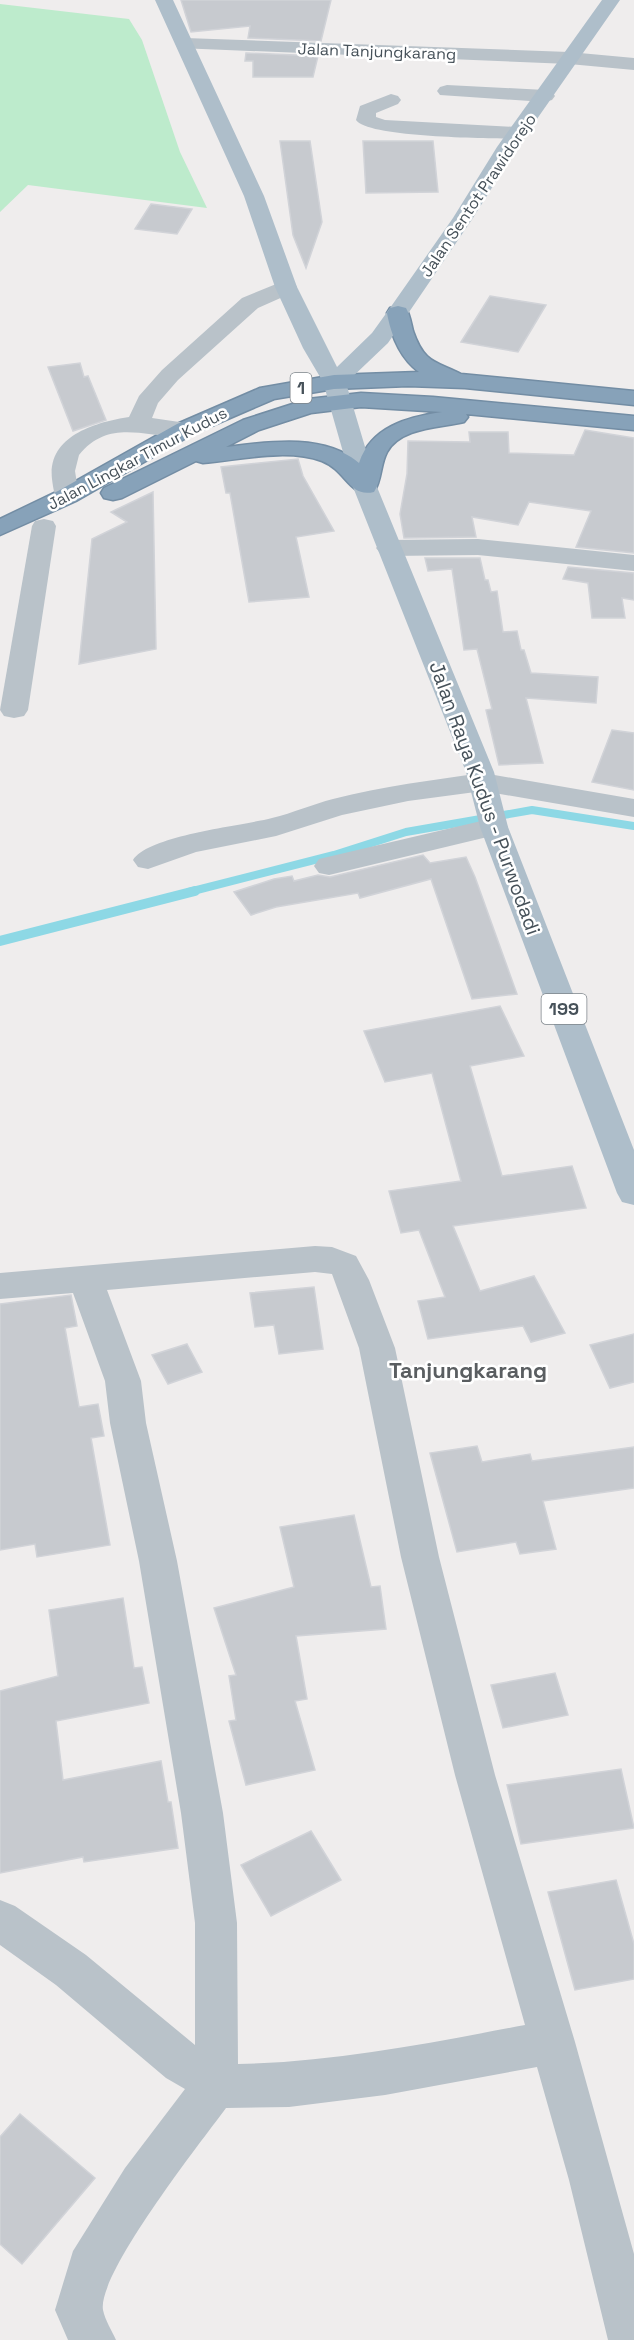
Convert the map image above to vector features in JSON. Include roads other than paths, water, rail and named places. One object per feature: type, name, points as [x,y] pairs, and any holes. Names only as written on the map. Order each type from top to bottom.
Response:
[{"type":"highway","points":[[398,313],[400,328],[417,360],[430,371],[465,381]]},
{"type":"highway","name":"Jalan Lingkar Timur Kudus","points":[[0,528],[67,496],[185,429],[268,393],[336,392],[408,379],[465,381],[634,398]]},
{"type":"highway","name":"Jalan Lingkar Timur Kudus","points":[[0,548],[251,425],[308,406],[336,392],[361,400],[433,404],[634,423]]},
{"type":"highway","points":[[364,487],[378,446],[401,430],[434,419],[555,415]]},
{"type":"highway","points":[[186,457],[300,449],[328,455],[348,465],[364,487]]},
{"type":"main road","name":"Jalan Raya Kudus - Purwodadi","points":[[164,0],[254,196],[282,289],[336,392],[364,487],[484,787],[494,826],[634,1193]]},
{"type":"main road","name":"Jalan Sentot Prawidorejo","points":[[336,392],[398,313],[517,133],[545,96],[568,58],[611,0]]},
{"type":"street","name":"Jalan Tanjungkarang","points":[[186,44],[568,58],[634,64]]},
{"type":"street","points":[[447,91],[545,96]]},
{"type":"street","points":[[391,100],[367,110],[366,120],[383,126],[517,133]]},
{"type":"street","points":[[138,424],[147,401],[170,375],[249,303],[282,289]]},
{"type":"street","points":[[67,496],[63,473],[64,460],[76,442],[105,430],[138,424],[169,430],[185,429]]},
{"type":"street","points":[[14,710],[44,526]]},
{"type":"street","points":[[389,548],[478,547],[634,563]]},
{"type":"street","points":[[148,860],[186,845],[276,827],[336,807],[408,792],[484,787],[634,808]]},
{"type":"street","points":[[329,866],[494,826]]},
{"type":"street","points":[[0,1286],[315,1259],[332,1260],[344,1265],[352,1280],[377,1348],[420,1557],[469,1752],[592,2180],[632,2340]]},
{"type":"street","points":[[85,1278],[123,1381],[128,1422],[158,1561],[202,1813],[216,1923],[216,2084],[141,2184],[90,2268],[80,2310],[93,2340]]},
{"type":"street","points":[[0,1920],[71,1970],[182,2063],[216,2084],[262,2087],[385,2073],[553,2042]]},
{"type":"waterway","points":[[189,892],[334,855],[406,832],[532,810],[634,826]]},
{"type":"waterway","points":[[0,941],[195,891]]},
{"type":"district","name":"Tanjungkarang","points":[[468,1370]]}]
